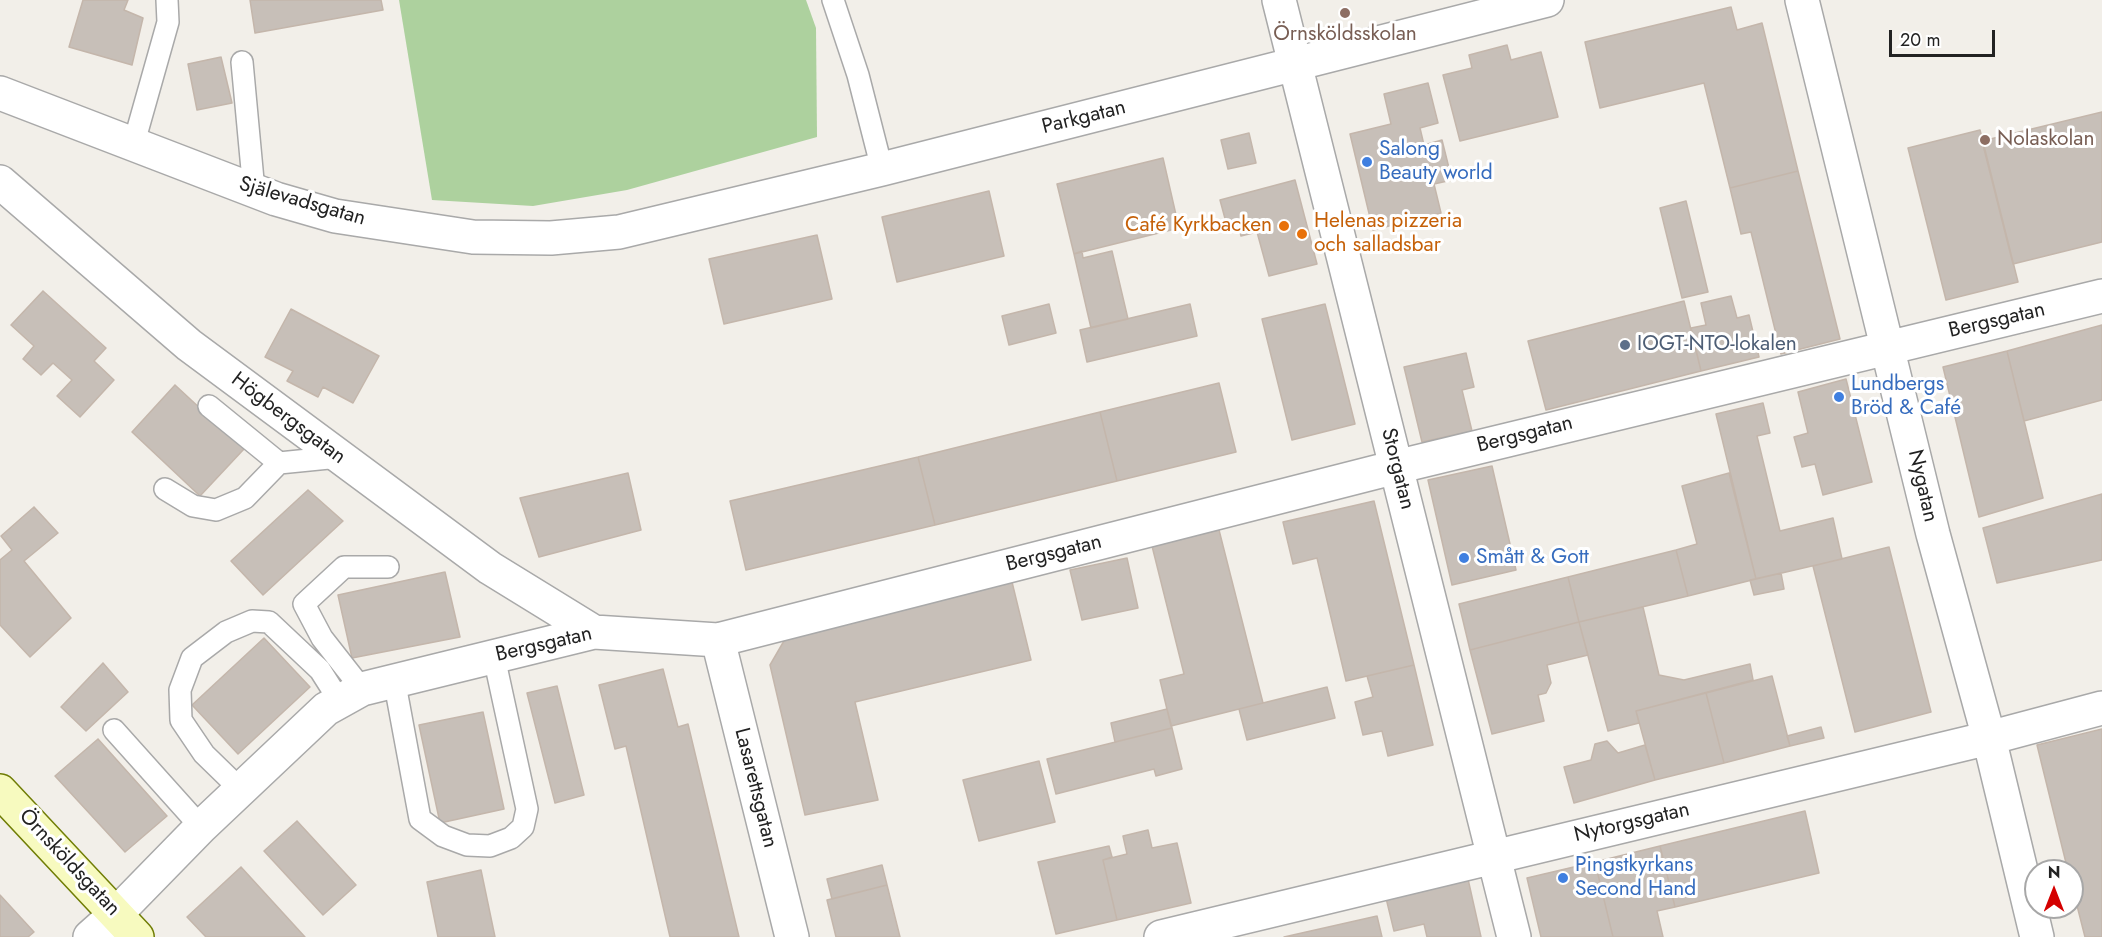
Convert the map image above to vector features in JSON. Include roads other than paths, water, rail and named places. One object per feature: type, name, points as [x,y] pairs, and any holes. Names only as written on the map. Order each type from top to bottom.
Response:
[{"type":"street","name":"Storgatan","points":[[1279,0],[1514,937]]},
{"type":"street","name":"Parkgatan","points":[[619,232],[882,169],[1547,0]]},
{"type":"street","name":"Nygatan","points":[[1802,0],[1934,534],[1989,738],[2037,937]]},
{"type":"street","name":"Själevadsgatan","points":[[0,93],[254,191],[335,216],[473,237],[551,238],[619,232]]},
{"type":"street","name":"Högbergsgatan","points":[[0,182],[189,345],[490,568],[594,632]]},
{"type":"street","name":"Bergsgatan","points":[[90,937],[127,925],[201,827],[240,789],[350,695],[394,679],[594,632],[718,640],[1396,467],[2102,296]]},
{"type":"street","name":"Lasarettsgatan","points":[[718,640],[792,937]]},
{"type":"street","name":"Nytorgsgatan","points":[[1161,937],[1494,855],[1989,738],[2102,708]]},
{"type":"street","name":"Örnsköldsgatan","points":[[0,791],[127,925]]},
{"type":"lane","points":[[133,146],[168,22],[167,0]]},
{"type":"lane","points":[[833,0],[858,75],[882,169]]},
{"type":"lane","points":[[242,62],[254,191]]},
{"type":"lane","points":[[209,406],[279,463]]},
{"type":"lane","points":[[165,489],[193,506],[216,510],[245,498],[279,463],[339,457]]},
{"type":"lane","points":[[350,695],[304,604],[344,567],[388,567]]},
{"type":"lane","points":[[240,789],[204,754],[181,720],[180,690],[192,658],[226,632],[252,621],[269,622],[350,695]]},
{"type":"lane","points":[[394,679],[420,819],[443,836],[467,845],[490,846],[511,838],[523,827],[527,809],[494,657]]},
{"type":"lane","points":[[114,730],[201,827]]},
{"type":"place","name":"Örnsköldsskolan","points":[[1345,13]]},
{"type":"place","name":"Nolaskolan","points":[[1985,140]]},
{"type":"place","name":"Salong Beauty world","points":[[1367,162]]},
{"type":"place","name":"Café Kyrkbacken","points":[[1284,226]]},
{"type":"place","name":"Helenas pizzeria och salladsbar","points":[[1302,234]]},
{"type":"place","name":"IOGT-NTO-lokalen","points":[[1625,345]]},
{"type":"place","name":"Lundbergs Bröd & Café","points":[[1839,397]]},
{"type":"place","name":"Smått & Gott","points":[[1464,558]]},
{"type":"place","name":"Pingstkyrkans Second Hand","points":[[1563,878]]}]
